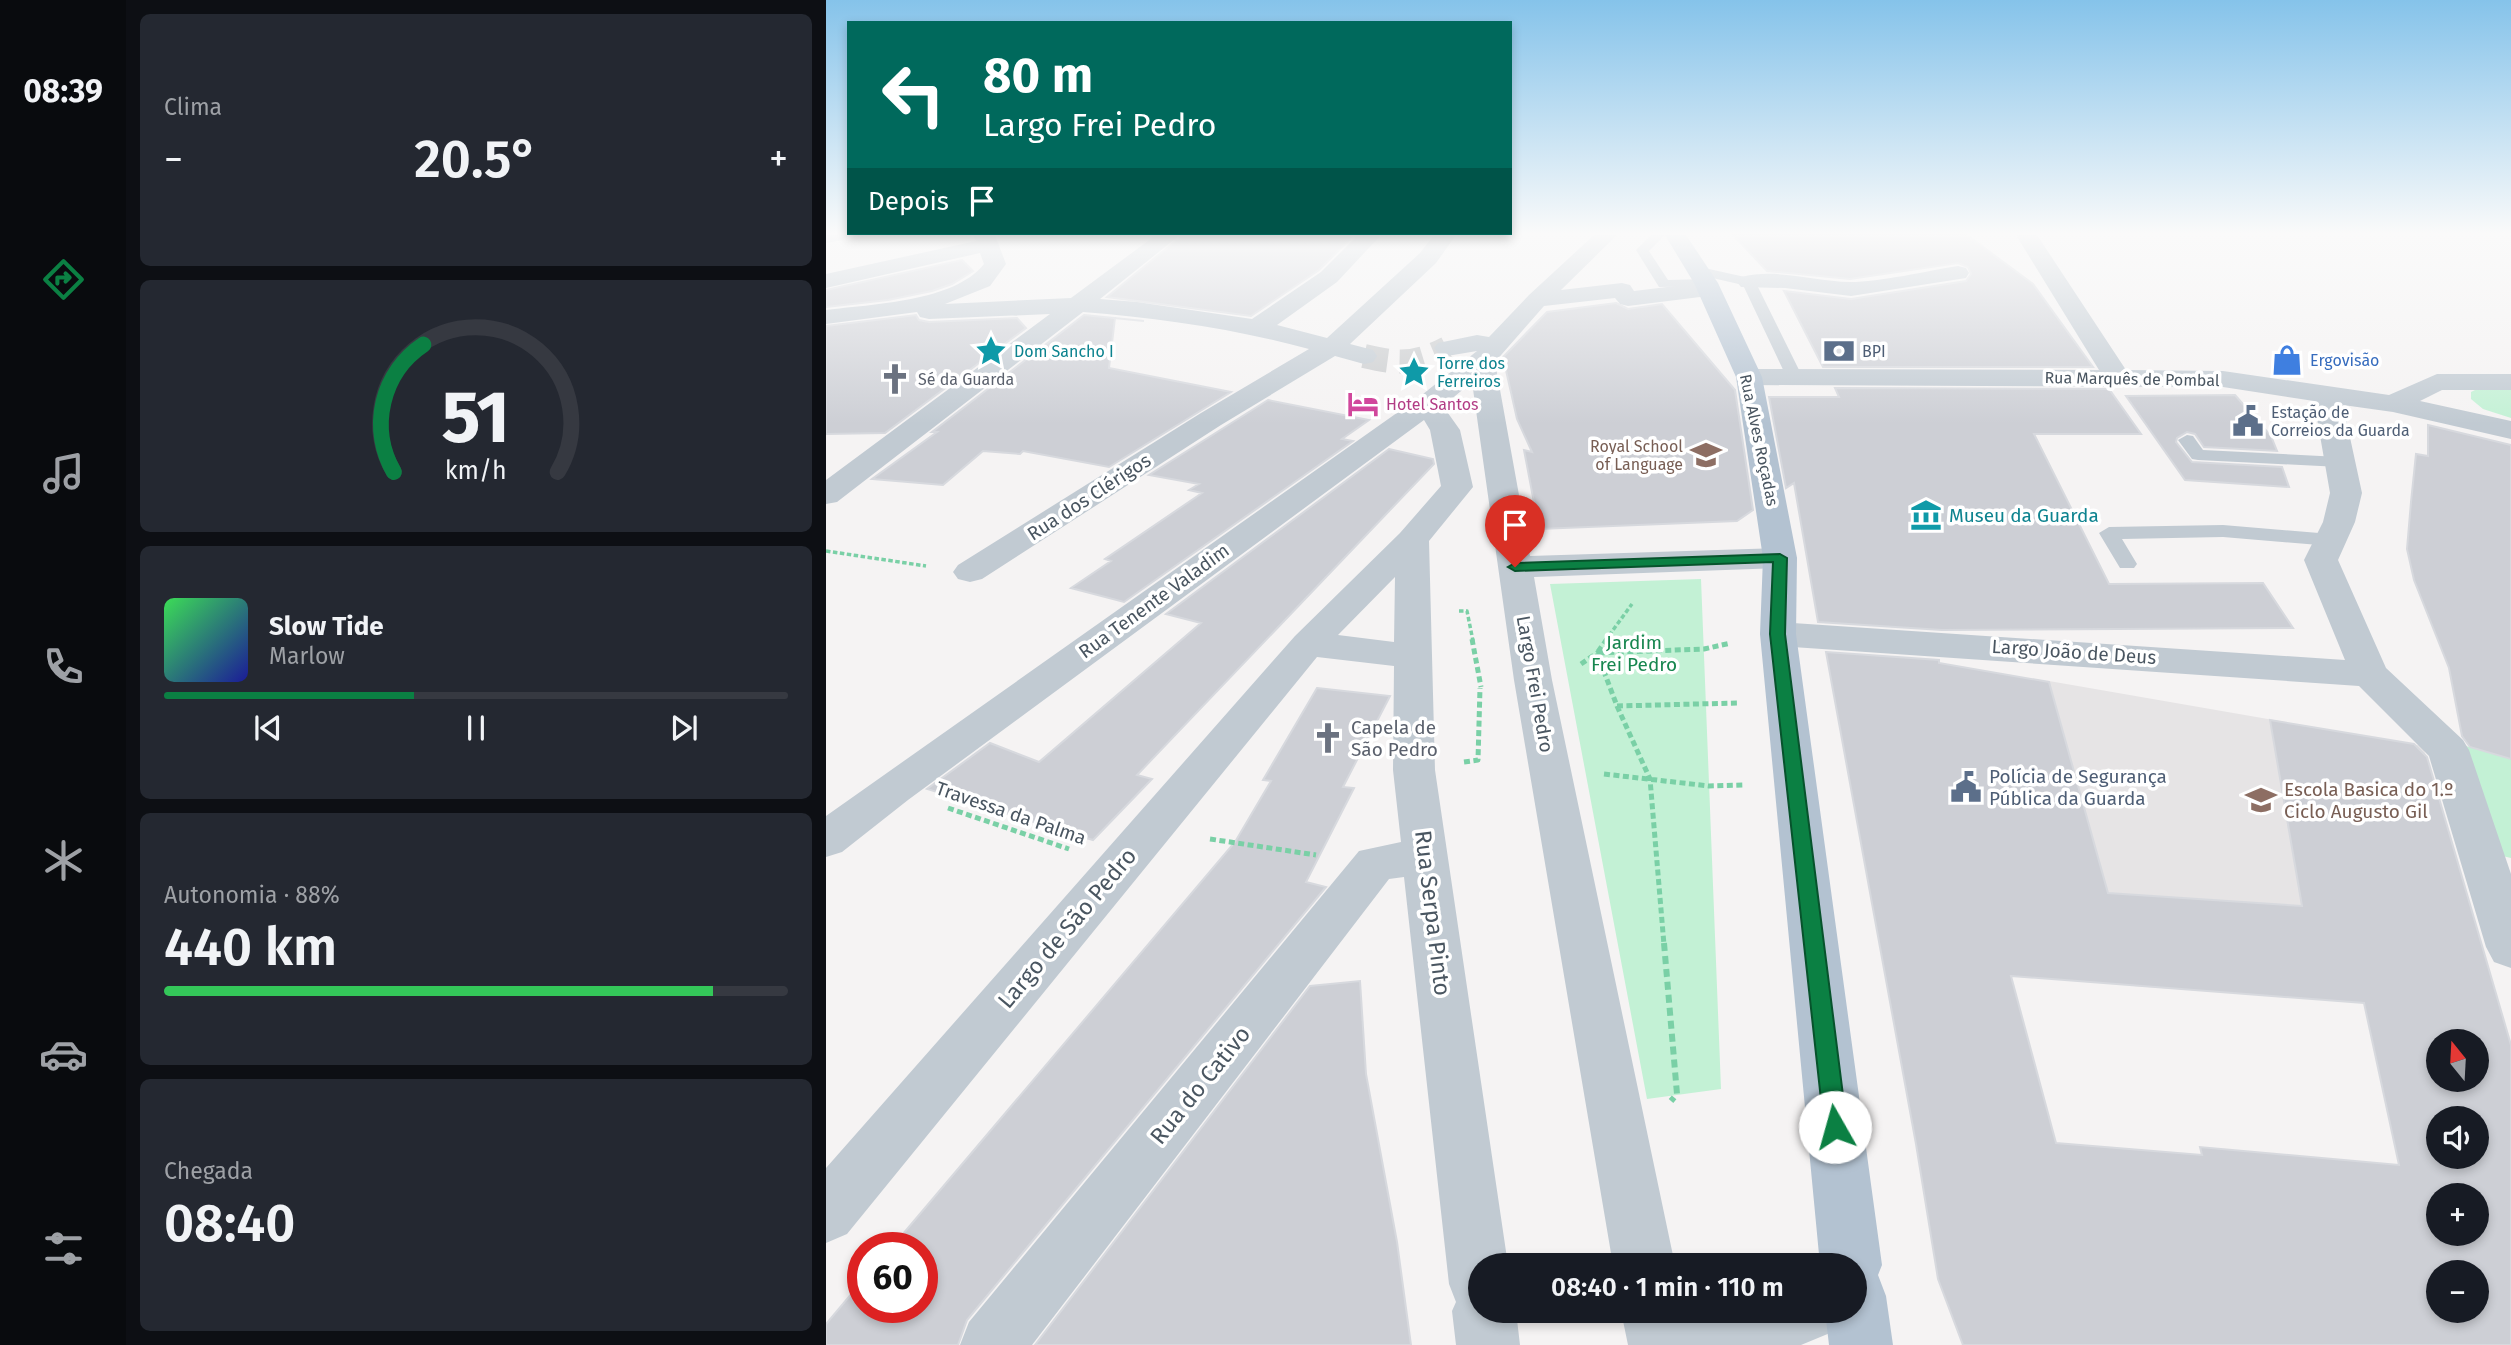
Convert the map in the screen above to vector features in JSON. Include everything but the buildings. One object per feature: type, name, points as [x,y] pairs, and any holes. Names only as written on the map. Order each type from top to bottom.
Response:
[{"type":"main road","name":"Rua Alves Roçadas","points":[[1713,298],[1749,377],[1780,558]]},
{"type":"main road","points":[[1780,558],[1777,634],[1851,1253]]},
{"type":"main road","points":[[1858,1323],[1861,1345]]},
{"type":"street","points":[[826,317],[924,304],[940,298]]},
{"type":"street","points":[[826,495],[1089,298]]},
{"type":"street","points":[[1257,327],[1299,298]]},
{"type":"street","name":"Rua dos Clérigos","points":[[970,572],[1211,419],[1333,346],[1385,298]]},
{"type":"street","name":"Rua Tenente Valadim","points":[[826,840],[1428,404],[1488,354],[1539,298]]},
{"type":"street","points":[[1537,300],[1556,298]]},
{"type":"street","points":[[2066,298],[2117,378]]},
{"type":"street","points":[[924,304],[929,312],[1080,305],[1137,309],[1257,327],[1364,356]]},
{"type":"street","points":[[1447,348],[1477,343],[1488,354]]},
{"type":"street","name":"Largo Frei Pedro","points":[[1488,354],[1515,567],[1533,680],[1642,1253]]},
{"type":"street","name":"Rua Marquês de Pombal","points":[[1749,377],[2223,379],[2393,404],[2511,430]]},
{"type":"street","points":[[2393,404],[2437,382],[2511,382]]},
{"type":"street","points":[[2327,394],[2346,493],[2339,522],[2321,560],[2370,674],[2448,750],[2511,947]]},
{"type":"street","name":"Largo de São Pedro","points":[[826,1213],[1308,644],[1412,540],[1457,487],[1445,429],[1428,404]]},
{"type":"street","name":"Rua Serpa Pinto","points":[[1412,540],[1414,770],[1400,860],[1474,1253]]},
{"type":"street","points":[[1515,567],[1780,558]]},
{"type":"street","points":[[1308,644],[1413,633]]},
{"type":"street","name":"Largo João de Deus","points":[[1777,634],[1932,642],[2370,674]]},
{"type":"street","name":"Rua do Cativo","points":[[992,1345],[1400,860]]},
{"type":"street","points":[[1485,1323],[1488,1345]]},
{"type":"street","points":[[1655,1323],[1660,1345]]},
{"type":"street","points":[[1705,1345],[1772,1323]]},
{"type":"lane","points":[[1757,298],[1794,376]]},
{"type":"lane","points":[[2187,440],[2198,455],[2340,462]]},
{"type":"lane","points":[[2127,564],[2109,533],[2223,531],[2330,540]]},
{"type":"path","points":[[826,551],[970,572]]},
{"type":"path","points":[[1413,633],[1467,611],[1480,688],[1567,673],[1597,653],[1648,580],[1646,562]]},
{"type":"path","points":[[1597,653],[1704,649],[1777,634]]},
{"type":"path","points":[[1597,653],[1617,706],[1650,779],[1677,1094],[1624,1163]]},
{"type":"path","points":[[1617,706],[1786,704]]},
{"type":"path","points":[[1551,776],[1585,772],[1709,786],[1795,784]]},
{"type":"path","name":"Travessa da Palma","points":[[893,789],[1119,866]]},
{"type":"path","points":[[1149,829],[1400,860]]},
{"type":"shaded area","name":"Escola Basica do 1.º Ciclo Augusto Gil","points":[[2049,681],[2423,746],[2501,1012],[2133,986]]},
{"type":"green space","points":[[2481,387],[2511,388],[2511,418],[2483,409],[2471,399],[2471,392]]},
{"type":"green space","name":"Jardim Frei Pedro","points":[[1701,579],[1721,1089],[1647,1099],[1550,584]]},
{"type":"green space","points":[[2459,744],[2511,759],[2511,858],[2498,855]]},
{"type":"tunnel","points":[[1364,356],[1387,361],[1407,361],[1425,358],[1447,348]]},
{"type":"place","name":"Dom Sancho I","points":[[991,351]]},
{"type":"place","name":"BPI","points":[[1839,351]]},
{"type":"place","name":"Ergovisão","points":[[2287,360]]},
{"type":"place","name":"Torre dos Ferreiros","points":[[1414,372]]},
{"type":"place","name":"Sé da Guarda","points":[[895,379]]},
{"type":"place","name":"Hotel Santos","points":[[1363,404]]},
{"type":"place","name":"Estação de Correios da Guarda","points":[[2248,421]]},
{"type":"place","name":"Royal School of Language","points":[[1706,455]]},
{"type":"place","name":"Museu da Guarda","points":[[1926,515]]},
{"type":"place","name":"Capela de São Pedro","points":[[1328,738]]},
{"type":"place","name":"Polícia de Segurança Pública da Guarda","points":[[1966,787]]},
{"type":"place","name":"Escola Basica do 1.º Ciclo Augusto Gil","points":[[2261,800]]},
{"type":"route","points":[[1515,567],[1780,558],[1777,634],[1835,1127]]}]
